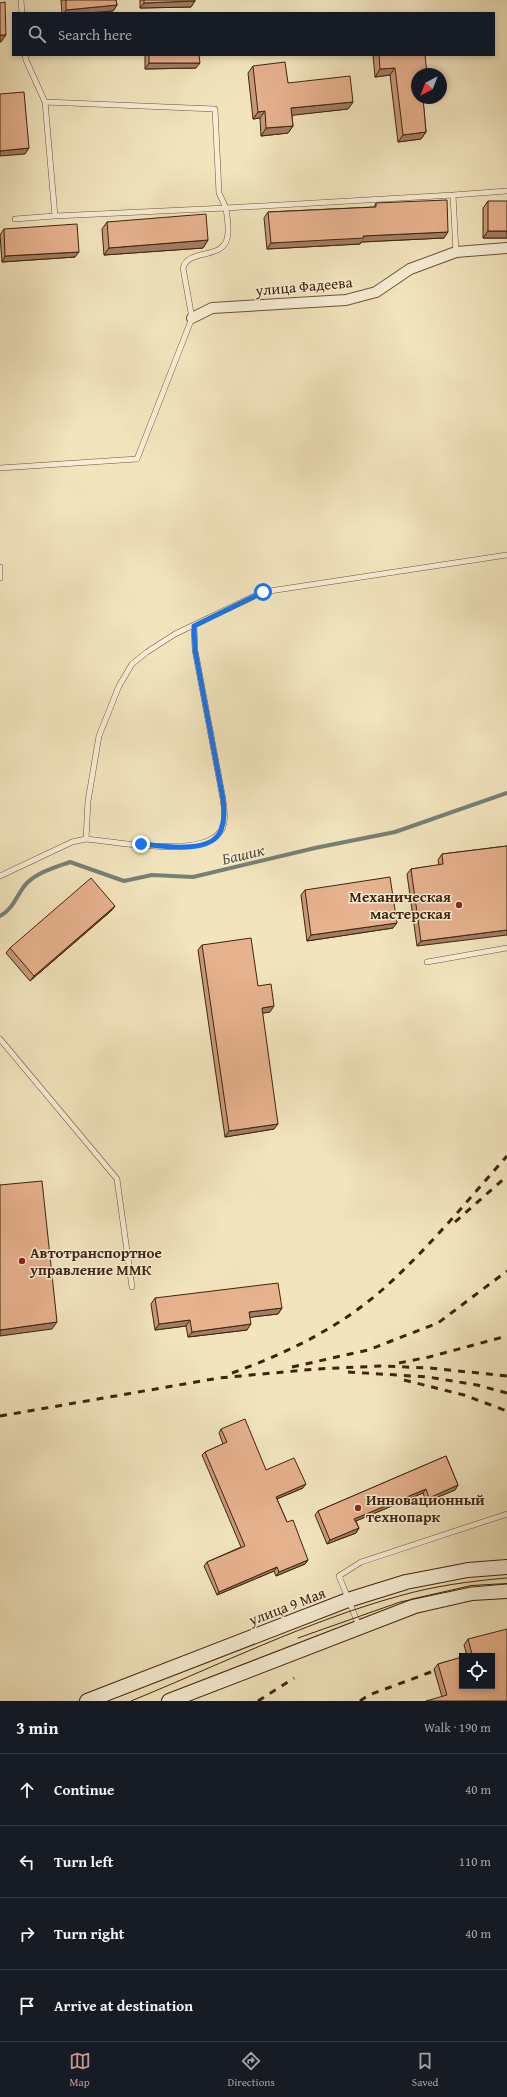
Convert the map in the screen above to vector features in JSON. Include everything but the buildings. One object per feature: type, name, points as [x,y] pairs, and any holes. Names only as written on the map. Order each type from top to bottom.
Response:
[{"type":"main road","name":"улица 9 Мая","points":[[87,1701],[348,1600],[406,1582],[468,1570],[507,1567]]},
{"type":"main road","points":[[169,1701],[359,1626],[415,1606],[472,1593],[507,1591]]},
{"type":"street","name":"улица Фадеева","points":[[192,318],[212,308],[346,300],[376,292],[410,269],[456,252],[507,248]]},
{"type":"lane","points":[[21,0],[22,12]]},
{"type":"lane","points":[[25,56],[45,102],[55,216]]},
{"type":"lane","points":[[0,468],[137,459],[192,318],[183,268],[185,261],[190,258],[218,250],[224,245],[227,239],[226,208],[219,193],[215,109],[45,102]]},
{"type":"lane","points":[[15,219],[507,191]]},
{"type":"lane","points":[[453,195],[456,252]]},
{"type":"lane","points":[[86,839],[88,801],[99,736],[119,686],[132,664],[147,652],[175,634],[263,592],[507,555]]},
{"type":"lane","points":[[0,567],[0,578]]},
{"type":"lane","points":[[0,876],[72,842],[86,839],[176,848],[194,846],[209,842],[221,832],[224,820],[223,799],[195,650],[194,626]]},
{"type":"lane","points":[[427,962],[507,948]]},
{"type":"lane","points":[[0,1039],[117,1179],[132,1286]]},
{"type":"lane","points":[[359,1626],[339,1576],[361,1562],[507,1514]]},
{"type":"waterway","name":"Башик","points":[[0,916],[9,909],[31,879],[47,870],[70,862],[124,881],[152,875],[193,877],[315,848],[395,832],[507,793]]},
{"type":"tram line","points":[[131,1701],[264,1644],[365,1606],[412,1592],[466,1582],[507,1578]]},
{"type":"tram line","points":[[298,1638],[400,1602],[471,1587],[507,1584]]},
{"type":"railway","points":[[232,1373],[252,1366],[311,1339],[365,1304],[382,1290],[415,1258],[507,1156]]},
{"type":"railway","points":[[455,1222],[507,1176]]},
{"type":"railway","points":[[292,1367],[368,1350],[438,1323],[507,1271]]},
{"type":"railway","points":[[399,1363],[429,1357],[507,1336]]},
{"type":"railway","points":[[0,1416],[219,1378],[316,1369],[381,1366],[430,1368],[507,1376]]},
{"type":"railway","points":[[348,1372],[428,1377],[477,1385],[507,1393]]},
{"type":"railway","points":[[404,1380],[464,1395],[507,1411]]},
{"type":"railway","points":[[360,1701],[369,1695],[431,1672]]},
{"type":"railway","points":[[258,1701],[294,1678]]},
{"type":"place","name":"Механическая мастерская","points":[[459,905]]},
{"type":"place","name":"Автотранспортное управление ММК","points":[[22,1261]]},
{"type":"place","name":"Инновационный технопарк","points":[[358,1508]]},
{"type":"route","points":[[141,844],[176,848],[194,846],[209,842],[221,832],[224,820],[223,799],[203,698],[195,650],[194,626],[263,592]]}]
